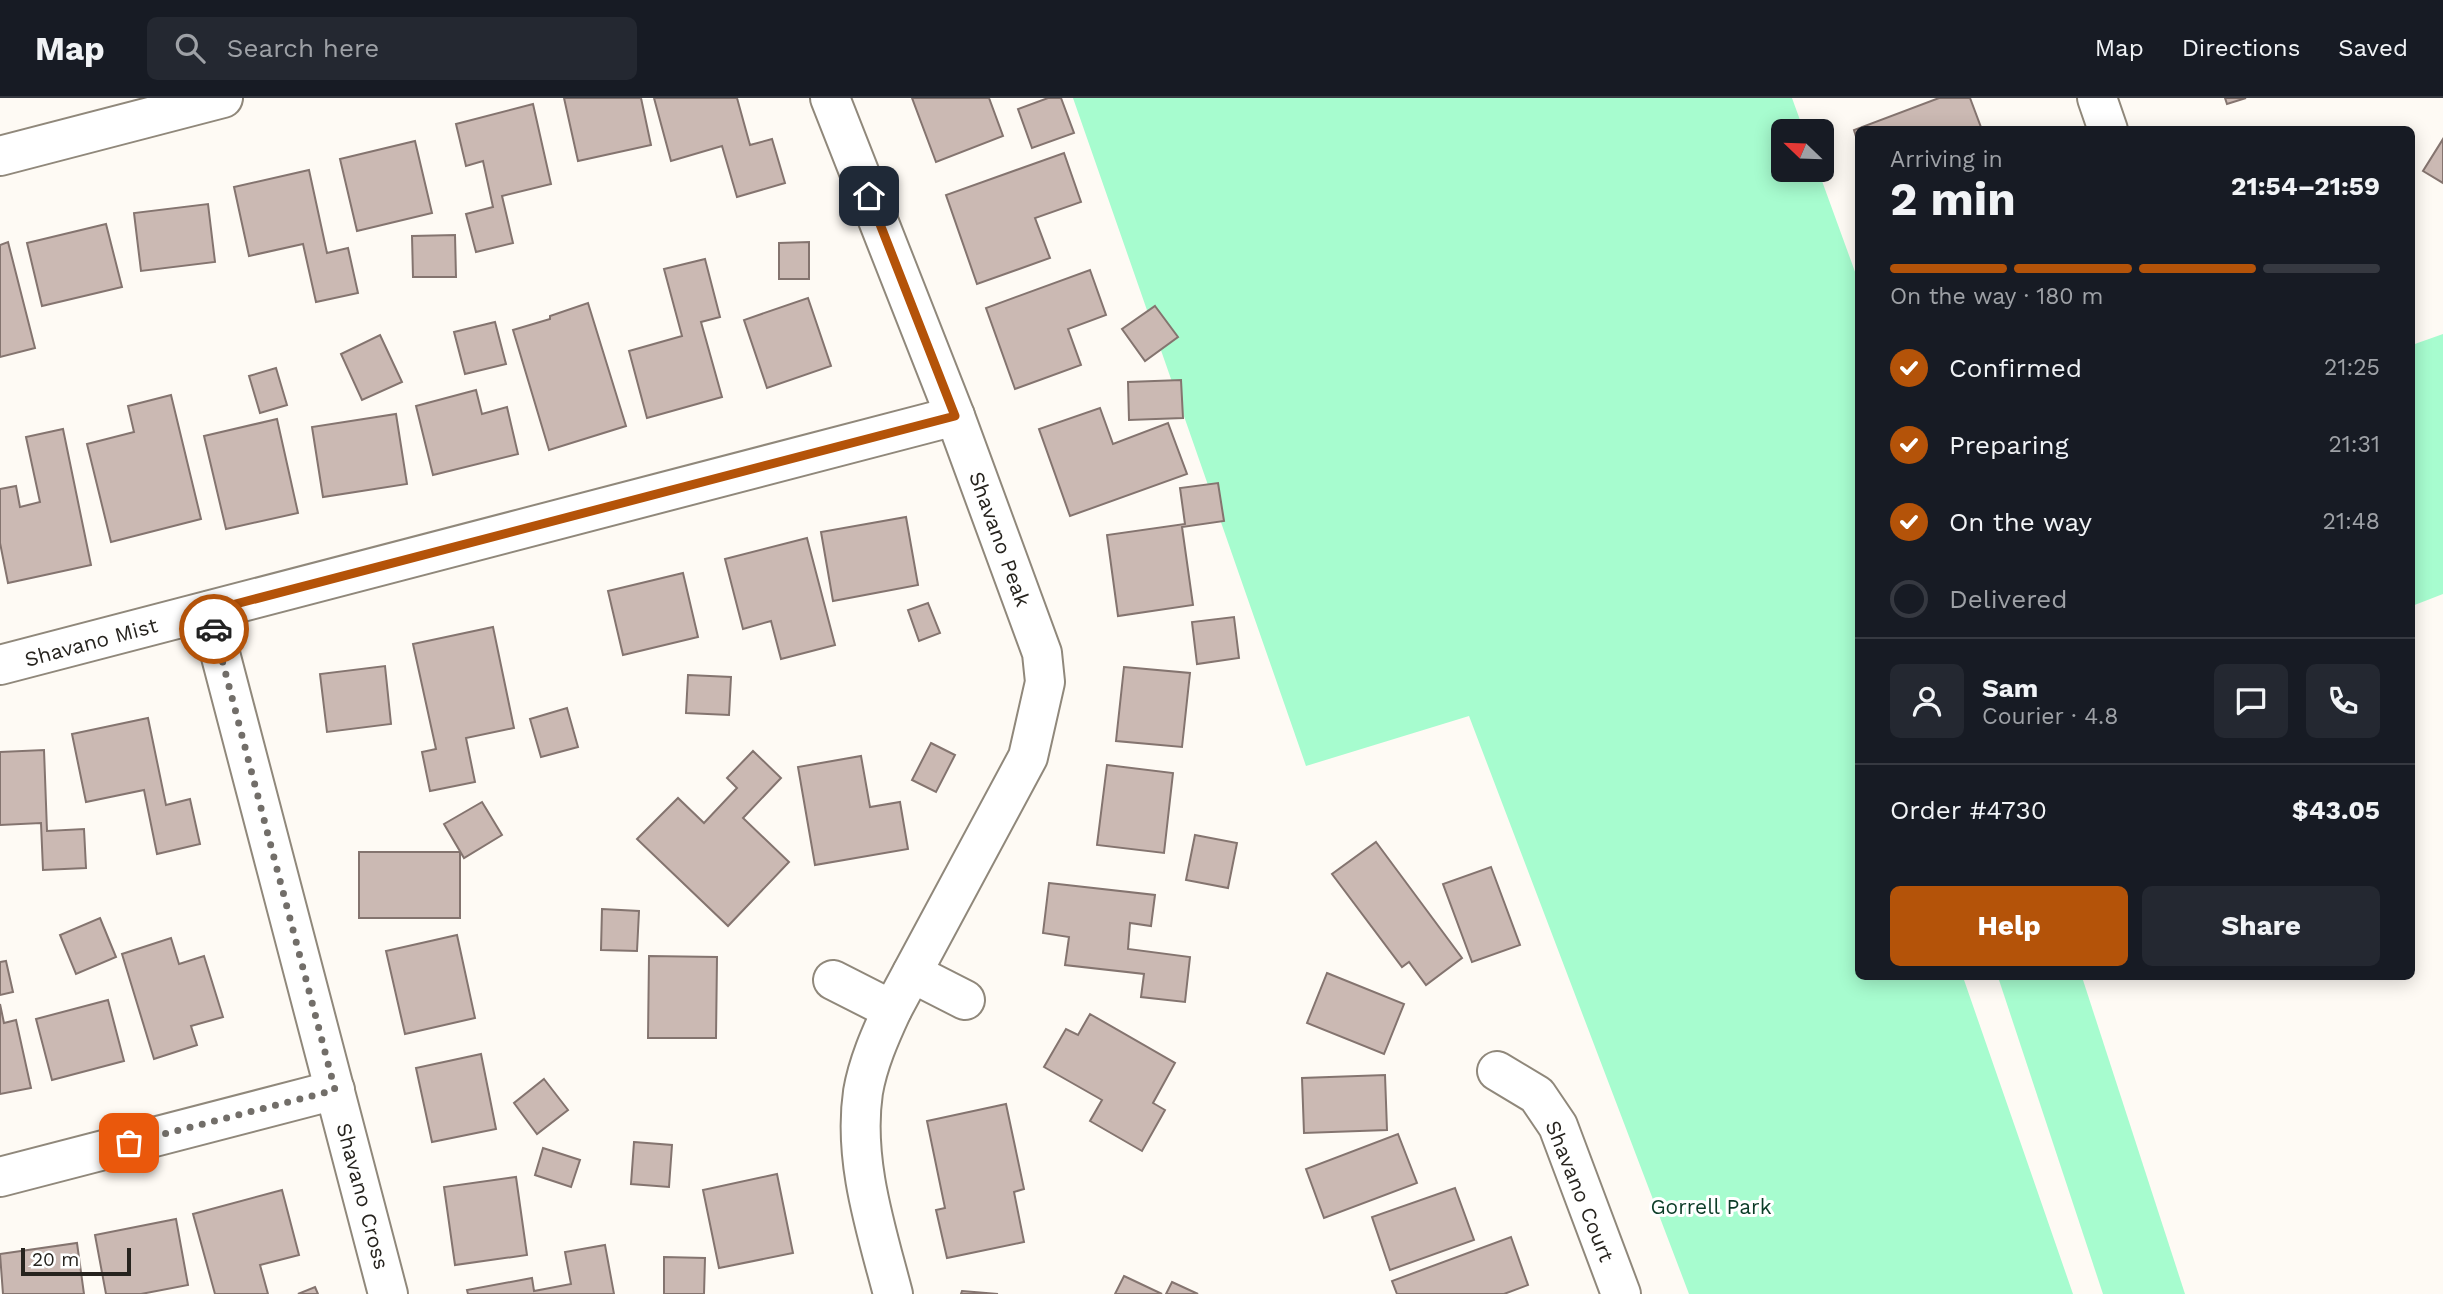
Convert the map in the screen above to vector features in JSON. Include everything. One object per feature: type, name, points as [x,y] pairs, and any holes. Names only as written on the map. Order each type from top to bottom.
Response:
[{"type":"street","points":[[0,156],[223,98]]},
{"type":"street","name":"Shavano Peak","points":[[830,98],[955,416],[1042,653],[1045,682],[1028,758],[892,1010],[878,1040],[863,1091],[861,1144],[868,1199],[893,1294]]},
{"type":"street","points":[[2097,98],[2107,126]]},
{"type":"street","name":"Shavano Mist","points":[[0,665],[955,416]]},
{"type":"street","name":"Shavano Cross","points":[[209,611],[388,1294]]},
{"type":"street","points":[[912,973],[965,1000]]},
{"type":"street","points":[[833,980],[892,1010]]},
{"type":"street","name":"Shavano Court","points":[[1497,1071],[1537,1095],[1558,1126],[1620,1294]]},
{"type":"street","points":[[0,1177],[335,1090]]},
{"type":"green space","name":"Gorrell Park","points":[[1073,98],[1792,98],[1800,119],[1771,119],[1771,182],[1822,182],[1855,272],[1855,980],[1964,980],[2073,1294],[1689,1294],[1469,716],[1306,766]]},
{"type":"green space","points":[[2443,334],[2443,594],[2415,605],[2415,344]]},
{"type":"green space","points":[[1999,980],[2083,980],[2185,1294],[2103,1294]]},
{"type":"building","points":[[564,98],[641,98],[651,145],[578,161]]},
{"type":"building","points":[[654,98],[737,98],[750,145],[772,139],[785,183],[737,197],[722,146],[671,161]]},
{"type":"building","points":[[912,98],[989,98],[1003,136],[936,162]]},
{"type":"building","points":[[1048,98],[1061,98],[1074,133],[1032,148],[1018,109]]},
{"type":"building","points":[[1939,98],[1970,98],[1980,126],[1865,126]]},
{"type":"building","points":[[2225,98],[2246,98],[2227,104]]},
{"type":"building","points":[[533,104],[551,184],[502,196],[513,243],[476,252],[466,214],[493,207],[483,161],[466,166],[456,124]]},
{"type":"building","points":[[2443,139],[2443,183],[2423,171]]},
{"type":"building","points":[[415,141],[432,213],[357,231],[340,159]]},
{"type":"building","points":[[1064,153],[1081,202],[1035,218],[1050,258],[977,284],[946,195]]},
{"type":"building","points":[[309,170],[327,253],[348,248],[358,293],[316,302],[303,244],[249,256],[234,187]]},
{"type":"building","points":[[208,204],[215,262],[141,271],[134,213]]},
{"type":"building","points":[[106,224],[122,287],[42,306],[27,243]]},
{"type":"building","points":[[455,235],[456,277],[413,277],[412,236]]},
{"type":"building","points":[[8,242],[35,348],[0,357],[0,245]]},
{"type":"building","points":[[809,242],[809,279],[779,279],[779,243]]},
{"type":"building","points":[[705,259],[720,317],[701,322],[722,397],[647,418],[629,351],[682,336],[664,269]]},
{"type":"building","points":[[1090,270],[1106,315],[1068,329],[1081,365],[1015,389],[986,308]]},
{"type":"building","points":[[808,298],[831,366],[767,388],[744,320]]},
{"type":"building","points":[[588,303],[626,426],[549,450],[513,330],[550,319],[550,316]]},
{"type":"building","points":[[1155,306],[1178,337],[1145,361],[1122,329]]},
{"type":"building","points":[[495,322],[506,364],[465,374],[454,332]]},
{"type":"building","points":[[380,335],[402,382],[362,400],[341,354]]},
{"type":"building","points":[[276,368],[287,405],[260,413],[249,376]]},
{"type":"building","points":[[1181,380],[1183,418],[1129,420],[1128,382]]},
{"type":"building","points":[[476,390],[482,414],[507,407],[518,454],[433,475],[416,406]]},
{"type":"building","points":[[171,395],[201,519],[111,542],[87,444],[134,432],[128,406]]},
{"type":"building","points":[[1100,408],[1113,444],[1168,423],[1187,474],[1070,516],[1039,429]]},
{"type":"building","points":[[396,414],[407,484],[323,497],[312,427]]},
{"type":"building","points":[[277,419],[298,513],[226,529],[204,436]]},
{"type":"building","points":[[63,429],[91,565],[8,583],[0,543],[0,489],[16,486],[20,507],[40,502],[26,437]]},
{"type":"building","points":[[1218,483],[1224,521],[1182,527],[1193,605],[1118,616],[1107,535],[1185,524],[1180,488]]},
{"type":"building","points":[[906,517],[918,585],[833,601],[821,532]]},
{"type":"building","points":[[807,538],[835,645],[781,659],[771,621],[743,629],[725,559]]},
{"type":"building","points":[[683,573],[698,637],[623,655],[608,591]]},
{"type":"building","points":[[928,603],[940,633],[919,641],[908,610]]},
{"type":"building","points":[[1234,617],[1239,658],[1197,664],[1192,622]]},
{"type":"building","points":[[493,627],[514,728],[466,738],[475,782],[430,791],[422,752],[436,749],[413,644]]},
{"type":"building","points":[[385,666],[391,724],[327,732],[320,674]]},
{"type":"building","points":[[1124,667],[1190,673],[1182,747],[1116,741]]},
{"type":"building","points":[[688,675],[731,677],[729,715],[686,713]]},
{"type":"building","points":[[567,708],[578,747],[541,757],[530,719]]},
{"type":"building","points":[[148,718],[166,805],[190,799],[200,844],[157,854],[144,790],[86,802],[72,734]]},
{"type":"building","points":[[931,743],[955,755],[936,792],[912,780]]},
{"type":"building","points":[[44,750],[47,831],[84,829],[86,868],[43,870],[41,823],[0,825],[0,752]]},
{"type":"building","points":[[753,751],[781,778],[743,818],[789,862],[728,926],[637,839],[678,798],[704,823],[737,788],[727,778]]},
{"type":"building","points":[[861,756],[870,807],[900,802],[908,849],[815,865],[798,767]]},
{"type":"building","points":[[1107,765],[1173,773],[1164,853],[1097,845]]},
{"type":"building","points":[[482,802],[502,835],[464,858],[444,824]]},
{"type":"building","points":[[1195,835],[1237,843],[1228,888],[1186,880]]},
{"type":"building","points":[[1376,842],[1462,958],[1426,985],[1409,962],[1402,967],[1332,874]]},
{"type":"building","points":[[359,852],[460,852],[460,918],[359,918]]},
{"type":"building","points":[[1491,867],[1520,945],[1472,962],[1443,884]]},
{"type":"building","points":[[1049,883],[1155,895],[1151,926],[1130,923],[1128,949],[1190,957],[1185,1002],[1141,997],[1144,974],[1065,965],[1069,937],[1043,933]]},
{"type":"building","points":[[602,909],[639,911],[637,951],[601,950]]},
{"type":"building","points":[[100,918],[116,957],[76,974],[60,935]]},
{"type":"building","points":[[457,935],[475,1018],[405,1034],[386,951]]},
{"type":"building","points":[[171,938],[179,964],[204,956],[223,1017],[191,1026],[197,1045],[154,1059],[122,954]]},
{"type":"building","points":[[649,956],[717,957],[716,1038],[648,1038]]},
{"type":"building","points":[[6,961],[13,992],[0,995],[0,962]]},
{"type":"building","points":[[1327,973],[1404,1004],[1384,1054],[1307,1023]]},
{"type":"building","points":[[108,1000],[124,1061],[52,1080],[36,1019]]},
{"type":"building","points":[[0,1004],[4,1023],[16,1020],[31,1088],[0,1094]]},
{"type":"building","points":[[1090,1014],[1175,1063],[1153,1103],[1165,1110],[1142,1151],[1090,1121],[1102,1100],[1044,1067],[1066,1029],[1078,1035]]},
{"type":"building","points":[[481,1054],[496,1129],[432,1142],[416,1068]]},
{"type":"building","points":[[1385,1075],[1387,1130],[1304,1133],[1302,1078]]},
{"type":"building","points":[[544,1079],[568,1110],[537,1134],[514,1103]]},
{"type":"building","points":[[1006,1104],[1024,1189],[1014,1192],[1024,1242],[947,1258],[936,1210],[945,1208],[927,1121]]},
{"type":"building","points":[[1398,1134],[1417,1183],[1324,1218],[1306,1169]]},
{"type":"building","points":[[634,1142],[672,1145],[669,1187],[631,1184]]},
{"type":"building","points":[[543,1148],[580,1160],[571,1187],[535,1175]]},
{"type":"building","points":[[777,1174],[793,1253],[719,1268],[703,1190]]},
{"type":"building","points":[[516,1177],[527,1255],[455,1265],[444,1187]]},
{"type":"building","points":[[1455,1188],[1474,1240],[1390,1270],[1372,1217]]},
{"type":"building","points":[[282,1190],[299,1255],[260,1265],[268,1294],[215,1294],[193,1214]]},
{"type":"building","points":[[176,1219],[188,1285],[141,1294],[106,1294],[95,1235]]},
{"type":"building","points":[[1511,1237],[1528,1285],[1504,1294],[1397,1294],[1392,1281]]},
{"type":"building","points":[[77,1243],[84,1294],[3,1294],[0,1254]]},
{"type":"building","points":[[605,1245],[614,1294],[468,1294],[467,1290],[532,1278],[534,1291],[571,1284],[565,1252]]},
{"type":"building","points":[[664,1257],[705,1258],[704,1294],[664,1294]]},
{"type":"building","points":[[1124,1276],[1162,1294],[1115,1294]]},
{"type":"building","points":[[1172,1282],[1198,1294],[1166,1294]]},
{"type":"building","points":[[315,1287],[318,1294],[298,1294]]},
{"type":"building","points":[[962,1291],[998,1294],[961,1294]]},
{"type":"way so far","points":[[129,1143],[335,1090],[214,629]]},
{"type":"route","points":[[214,629],[209,611],[955,416],[869,196]]}]
